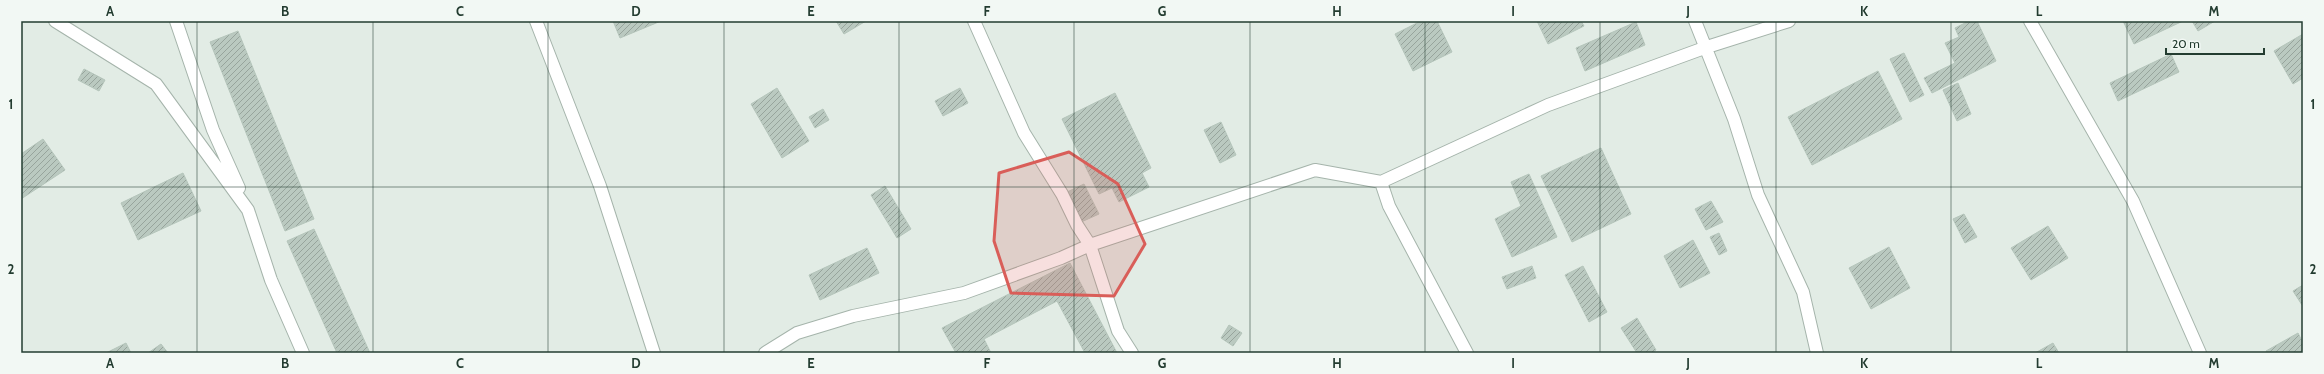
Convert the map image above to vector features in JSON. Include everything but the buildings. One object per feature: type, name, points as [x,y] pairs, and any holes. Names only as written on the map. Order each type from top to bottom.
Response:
[{"type":"street","points":[[55,21],[156,84],[248,210]]},
{"type":"street","points":[[176,21],[213,130],[248,210],[271,280],[303,353]]},
{"type":"street","points":[[536,21],[600,186],[654,353]]},
{"type":"street","points":[[974,21],[1024,133],[1062,194],[1077,225],[1090,245],[1118,331],[1132,353]]},
{"type":"street","points":[[1695,21],[1707,47],[1734,120],[1758,195],[1803,292],[1818,353]]},
{"type":"street","points":[[765,353],[797,333],[853,316],[964,293],[1061,258],[1090,245],[1315,170],[1380,182],[1548,105],[1707,47],[1789,21]]},
{"type":"street","points":[[2030,21],[2132,201],[2200,353]]},
{"type":"street","points":[[1380,182],[1389,206],[1467,353]]},
{"type":"highlighted area","points":[[1069,152],[1118,184],[1145,244],[1114,296],[1011,293],[994,241],[999,173]]}]
